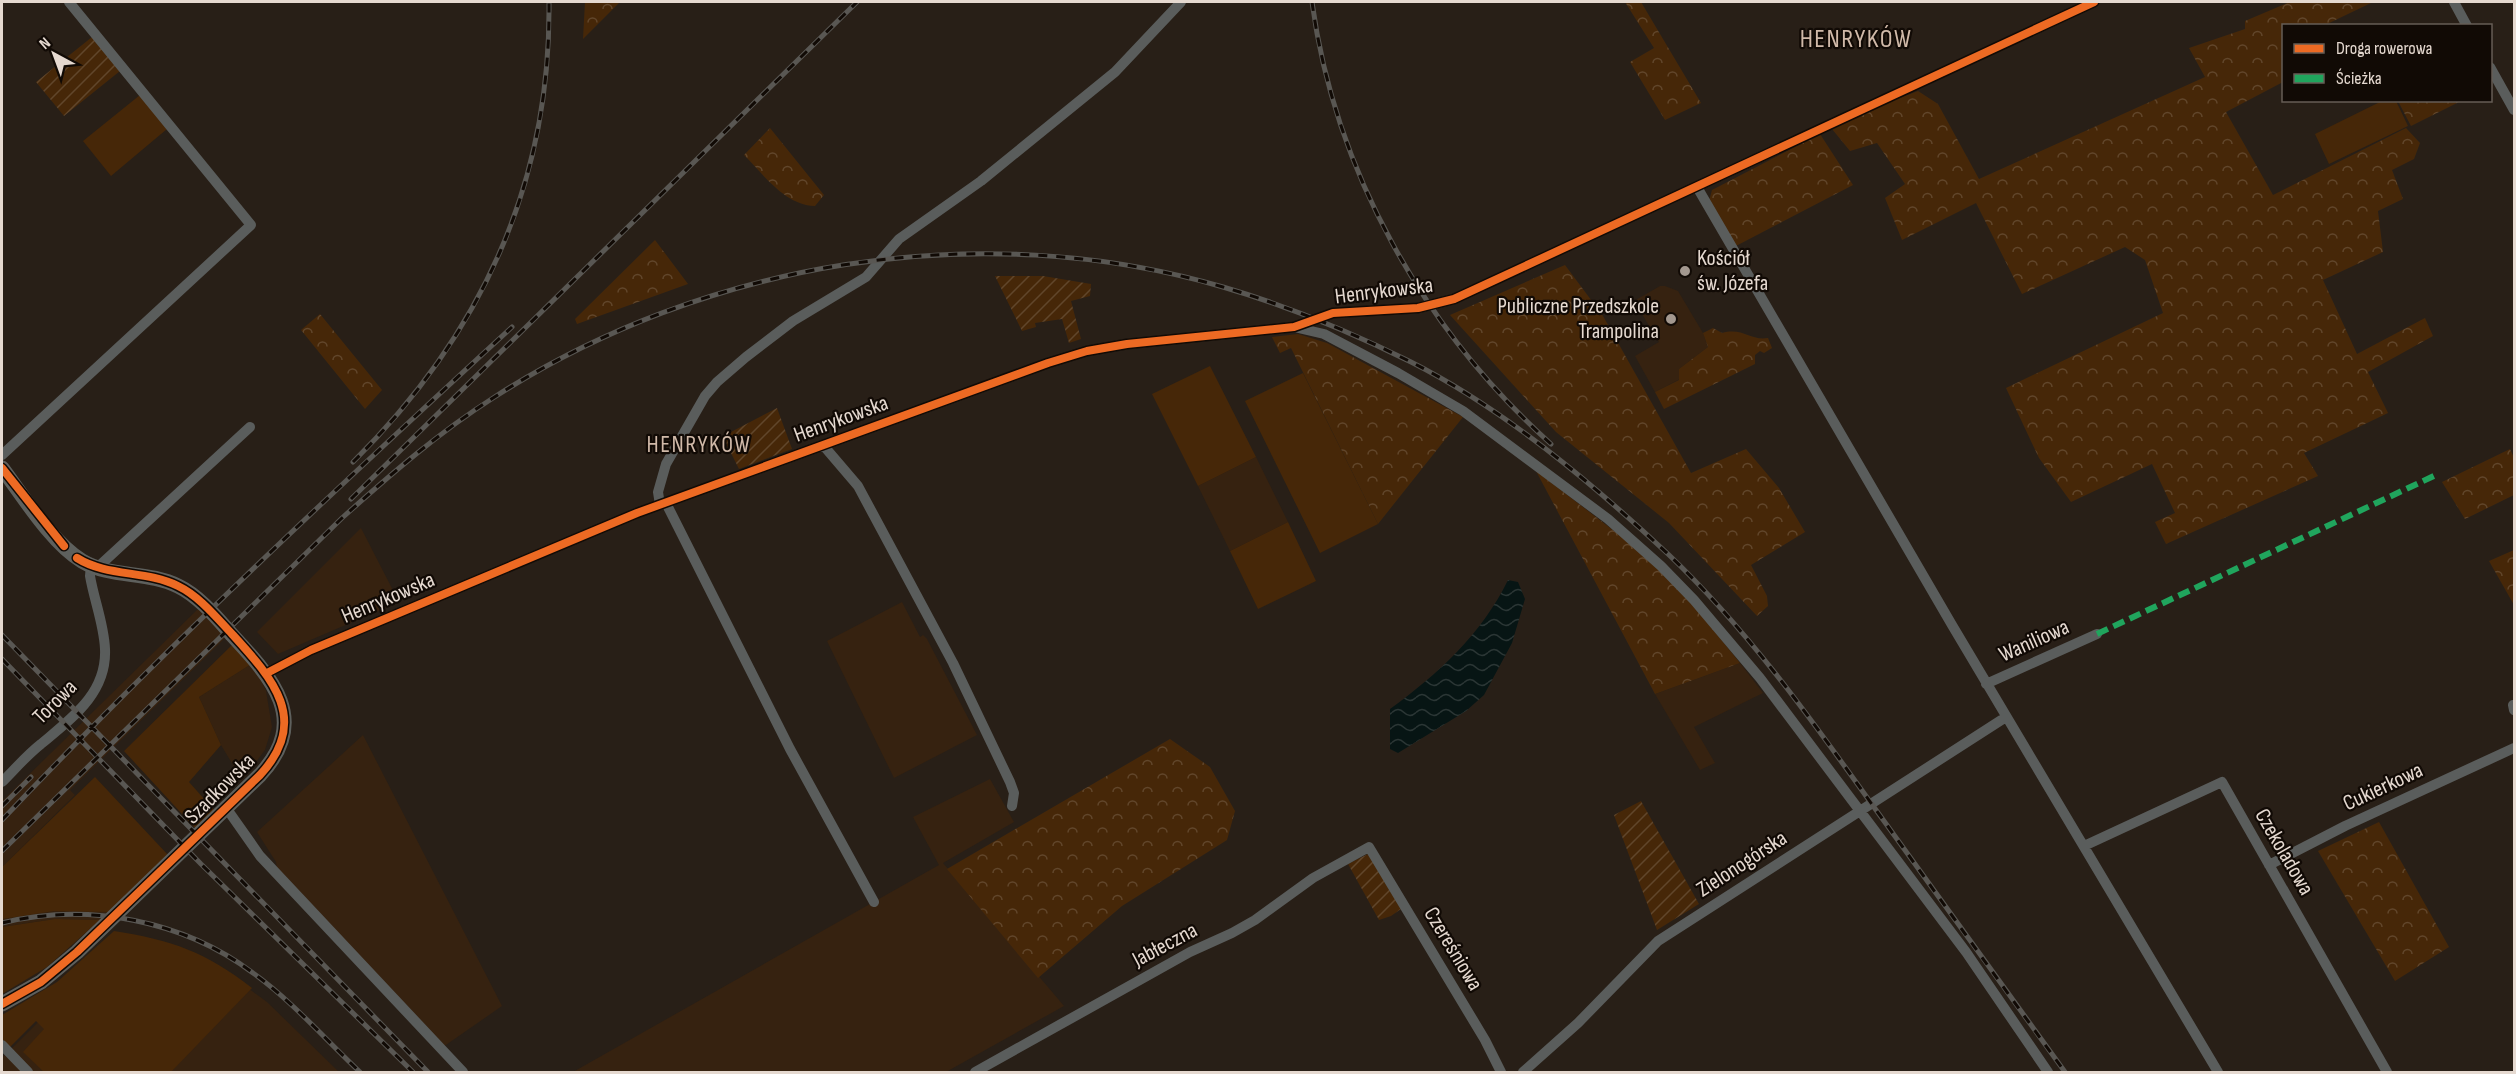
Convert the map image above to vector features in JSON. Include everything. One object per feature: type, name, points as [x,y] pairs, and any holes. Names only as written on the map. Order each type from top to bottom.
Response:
[{"type":"street","points":[[2,455],[251,225],[69,2]]},
{"type":"street","points":[[874,902],[790,749],[663,504],[658,492],[666,464],[705,396],[729,370],[793,321],[866,277],[899,239],[981,181],[1115,72],[1180,2]]},
{"type":"street","name":"Henrykowska","points":[[267,673],[311,650],[663,504],[1048,363],[1087,351],[1127,344],[1294,327],[1349,311],[1418,308],[1454,299],[2094,2]]},
{"type":"street","points":[[2454,2],[2467,24]]},
{"type":"street","points":[[2492,71],[2514,110]]},
{"type":"street","points":[[1697,187],[1986,684],[2218,1072]]},
{"type":"street","points":[[1294,327],[1324,334],[1398,373],[1462,411],[1608,519],[1661,566],[1694,600],[1760,678],[1966,952],[2048,1072]]},
{"type":"street","points":[[2,468],[60,542],[89,563],[250,427]]},
{"type":"street","name":"Henrykowska","points":[[823,445],[858,486],[953,663],[1010,782],[1014,793],[1012,806]]},
{"type":"street","name":"Szadkowska","points":[[2,1004],[41,982],[77,952],[271,764],[282,739],[284,720],[281,703],[267,673],[188,591],[156,578],[89,563]]},
{"type":"street","name":"Torowa","points":[[2,782],[39,745],[72,719],[98,685],[103,671],[105,649],[89,563]]},
{"type":"street","name":"Waniliowa","points":[[1986,684],[2097,634]]},
{"type":"street","name":"Zielonogórska","points":[[1522,1072],[1578,1023],[1658,941],[2006,717]]},
{"type":"street","name":"Cukierkowa","points":[[2269,865],[2345,826],[2514,748]]},
{"type":"street","name":"Czekoladowa","points":[[2084,846],[2222,782],[2387,1072]]},
{"type":"street","points":[[227,809],[260,856],[463,1072]]},
{"type":"street","name":"Jabłeczna","points":[[975,1072],[1190,952],[1232,933],[1313,878],[1369,847]]},
{"type":"street","name":"Czereśniowa","points":[[1369,847],[1485,1040],[1501,1072]]},
{"type":"street","points":[[2,1045],[28,1072]]},
{"type":"shaded area","points":[[1660,286],[1678,291],[1703,333],[1708,347],[1679,369],[1680,379],[1655,392],[1635,356],[1659,342],[1634,301]]},
{"type":"shaded area","points":[[1256,457],[1288,522],[1230,551],[1198,486]]},
{"type":"shaded area","points":[[361,528],[399,602],[278,654],[257,632]]},
{"type":"shaded area","points":[[902,602],[920,637],[923,635],[927,639],[977,735],[894,778],[827,641]]},
{"type":"shaded area","points":[[198,609],[226,637],[70,790],[75,795],[2,867],[2,801]]},
{"type":"shaded area","points":[[253,663],[266,691],[272,727],[265,750],[242,780],[221,745],[199,697]]},
{"type":"shaded area","points":[[1740,663],[1763,693],[1694,727],[1715,763],[1700,770],[1655,694]]},
{"type":"shaded area","points":[[363,735],[502,1006],[443,1047],[277,868],[276,862],[257,832]]},
{"type":"shaded area","points":[[990,779],[1014,822],[943,863],[1064,1006],[946,1072],[573,1072],[939,865],[913,817]]},
{"type":"shaded area","points":[[71,910],[108,912],[100,920],[55,919],[2,927],[2,919],[37,912]]},
{"type":"shaded area","points":[[127,934],[226,972],[267,1002],[339,1072],[2,1072],[2,1058]]},
{"type":"green space","points":[[585,2],[620,2],[583,39]]},
{"type":"green space","points":[[1625,2],[1641,2],[1701,103],[1665,120],[1630,62],[1654,48]]},
{"type":"green space","points":[[2290,2],[2371,3],[2327,24],[2282,24],[2282,83],[2226,112],[2273,195],[2406,128],[2420,143],[2414,159],[2392,170],[2403,199],[2378,211],[2383,252],[2323,280],[2357,354],[2425,318],[2433,336],[2368,372],[2388,413],[2304,453],[2318,476],[2166,544],[2155,522],[2175,513],[2152,464],[2071,502],[2039,458],[2006,388],[2163,313],[2145,260],[2125,247],[2022,294],[1976,203],[1902,240],[1885,198],[1905,184],[1877,143],[1850,151],[1832,129],[1868,110],[1918,91],[1938,104],[1979,179],[2205,77],[2189,48],[2245,29],[2245,21]]},
{"type":"green space","points":[[92,37],[120,71],[64,116],[36,82]]},
{"type":"green space","points":[[140,95],[167,129],[111,176],[83,141]]},
{"type":"green space","points":[[2380,102],[2396,102],[2408,126],[2329,164],[2315,134]]},
{"type":"green space","points":[[2399,102],[2459,102],[2411,126]]},
{"type":"green space","points":[[770,128],[824,195],[815,206],[804,204],[785,195],[767,180],[744,155]]},
{"type":"green space","points":[[1820,134],[1853,185],[1734,247],[1709,201],[1712,190]]},
{"type":"green space","points":[[655,240],[688,284],[577,324],[575,319]]},
{"type":"green space","points":[[1565,265],[1603,316],[1691,473],[1746,449],[1779,488],[1805,532],[1751,565],[1767,596],[1768,606],[1757,616],[1669,523],[1556,432],[1450,315]]},
{"type":"green space","points":[[995,276],[1043,276],[1091,284],[1090,296],[1071,301],[1081,339],[1069,343],[1062,319],[1035,323],[1036,327],[1022,331]]},
{"type":"green space","points":[[320,314],[382,390],[365,409],[301,330]]},
{"type":"green space","points":[[1713,328],[1722,333],[1736,332],[1756,338],[1768,338],[1772,348],[1755,355],[1755,364],[1664,409],[1655,392],[1679,380],[1679,369],[1708,347],[1703,333]]},
{"type":"green space","points":[[1298,334],[1327,343],[1463,417],[1378,524],[1291,348],[1280,353],[1272,337]]},
{"type":"green space","points":[[1210,366],[1256,457],[1198,486],[1152,394]]},
{"type":"green space","points":[[1303,373],[1378,524],[1320,553],[1245,401]]},
{"type":"green space","points":[[777,408],[792,449],[739,469],[725,441],[731,432]]},
{"type":"green space","points":[[2510,449],[2514,458],[2514,495],[2465,519],[2442,482]]},
{"type":"green space","points":[[1536,471],[1644,554],[1685,595],[1740,663],[1655,694]]},
{"type":"green space","points":[[1288,522],[1316,581],[1258,609],[1230,551]]},
{"type":"green space","points":[[2514,550],[2514,605],[2489,561]]},
{"type":"green space","points":[[233,644],[253,663],[199,697],[221,745],[189,782],[214,810],[195,828],[124,751]]},
{"type":"green space","points":[[1170,739],[1210,767],[1235,811],[1227,840],[1122,906],[1038,978],[947,869]]},
{"type":"green space","points":[[95,777],[168,855],[108,912],[54,911],[2,919],[2,867]]},
{"type":"green space","points":[[1641,801],[1699,904],[1657,930],[1614,815]]},
{"type":"green space","points":[[2379,822],[2449,947],[2395,981],[2318,851]]},
{"type":"green space","points":[[1368,854],[1401,909],[1379,920],[1348,864]]},
{"type":"green space","points":[[55,919],[100,920],[47,967],[2,994],[2,927]]},
{"type":"green space","points":[[114,931],[171,943],[188,949],[219,965],[252,988],[171,1072],[44,1072],[23,1052],[44,1029],[36,1021],[10,1047],[2,1039],[2,1015],[57,982]]},
{"type":"water","points":[[1508,580],[1518,582],[1525,599],[1512,643],[1484,695],[1466,711],[1398,753],[1390,749],[1390,709],[1425,682],[1457,652],[1485,618]]},
{"type":"railway","points":[[353,462],[398,413],[438,362],[472,309],[500,253],[522,194],[537,133],[546,69],[549,2]]},
{"type":"railway","points":[[351,499],[857,2]]},
{"type":"railway","points":[[1312,2],[1324,65],[1341,126],[1364,186],[1392,244],[1426,299],[1463,351],[1505,399],[1551,444]]},
{"type":"railway","points":[[2,851],[342,518],[396,470],[493,398],[575,351],[662,313],[753,284],[846,264],[941,255],[1036,255],[1130,266],[1223,287],[1319,320],[1411,362],[1446,381],[1513,425],[1578,474],[1697,582],[1750,642],[1824,738],[2065,1072]]},
{"type":"railway","points":[[2,820],[189,631],[317,508],[512,327]]},
{"type":"railway","points":[[2,635],[428,1072]]},
{"type":"railway","points":[[2,659],[201,864],[413,1072]]},
{"type":"railway","points":[[2,806],[31,777]]},
{"type":"railway","points":[[2,923],[67,914],[100,916],[133,920],[165,928],[196,940],[226,955],[267,984],[295,1008],[360,1072]]},
{"type":"marked path","points":[[2097,634],[2436,475]]},
{"type":"cycle path","points":[[267,673],[311,650],[637,513],[1048,363],[1087,351],[1127,344],[1294,327],[1333,313],[1418,308],[1454,299],[2094,2]]},
{"type":"cycle path","points":[[2,468],[64,546]]},
{"type":"cycle path","points":[[2,1004],[41,982],[77,952],[260,775],[275,755],[283,736],[284,718],[280,700],[272,683],[247,650],[200,601],[186,590],[166,581],[101,568],[77,558]]},
{"type":"place","name":"Kościół św. Józefa","points":[[1685,271]]},
{"type":"place","name":"Publiczne Przedszkole Trampolina","points":[[1671,319]]},
{"type":"district","name":"HENRYKÓW","points":[[1856,39]]},
{"type":"district","name":"HENRYKÓW","points":[[699,444]]}]
